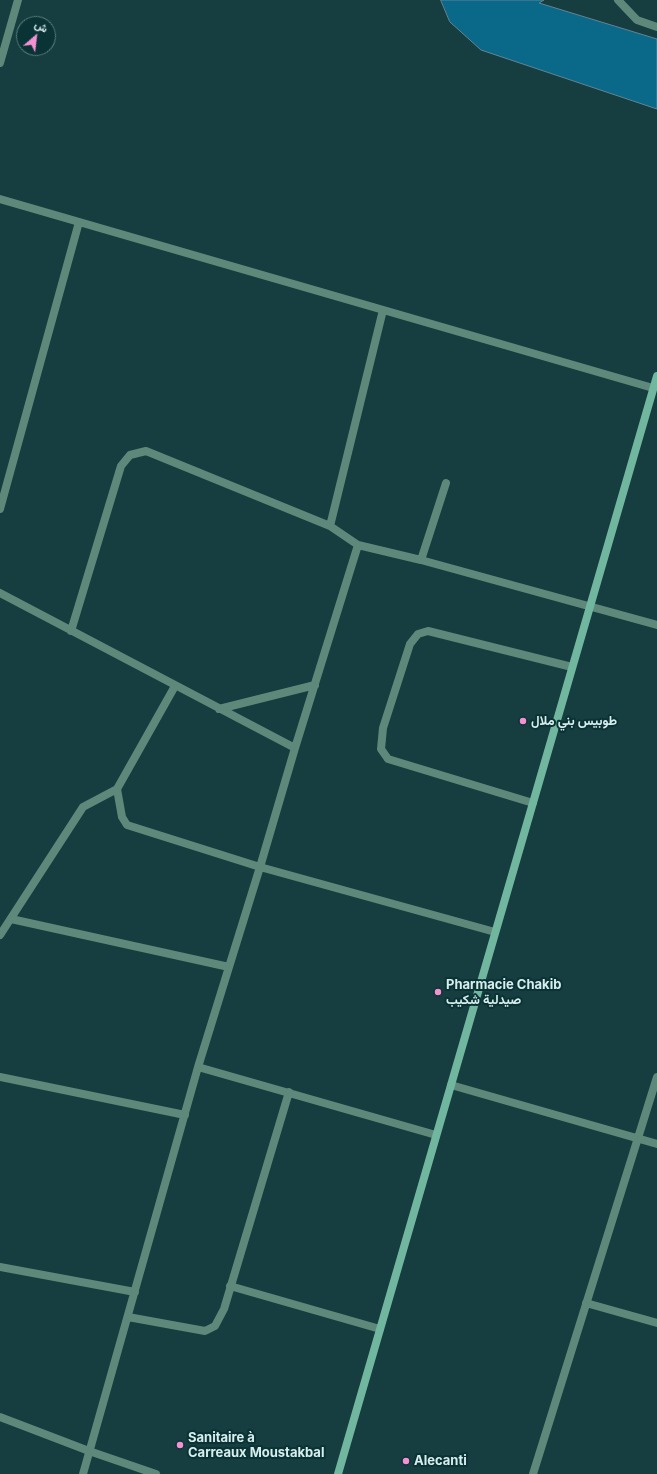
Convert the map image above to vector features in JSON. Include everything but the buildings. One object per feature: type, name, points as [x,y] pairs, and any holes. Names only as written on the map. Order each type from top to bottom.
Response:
[{"type":"main road","points":[[338,1474],[657,376]]},
{"type":"street","points":[[0,62],[18,0]]},
{"type":"street","points":[[618,0],[637,20],[657,27]]},
{"type":"street","points":[[0,199],[653,388]]},
{"type":"street","points":[[0,509],[79,222]]},
{"type":"street","points":[[330,526],[383,310]]},
{"type":"street","points":[[71,631],[121,466],[130,455],[146,452],[330,526],[358,545],[421,560],[657,625]]},
{"type":"street","points":[[421,560],[446,483]]},
{"type":"street","points":[[83,1474],[198,1067],[358,545]]},
{"type":"street","points":[[0,594],[295,748]]},
{"type":"street","points":[[533,803],[388,759],[381,749],[384,728],[410,644],[418,634],[428,631],[572,667]]},
{"type":"street","points":[[218,709],[315,685]]},
{"type":"street","points":[[0,935],[83,807],[117,789],[175,686]]},
{"type":"street","points":[[117,789],[122,816],[127,825],[260,868],[495,932]]},
{"type":"street","points":[[11,919],[229,967]]},
{"type":"street","points":[[198,1067],[290,1092],[436,1135]]},
{"type":"street","points":[[0,1077],[185,1115]]},
{"type":"street","points":[[533,1474],[657,1077]]},
{"type":"street","points":[[451,1085],[657,1144]]},
{"type":"street","points":[[128,1317],[204,1331],[215,1326],[224,1309],[290,1092]]},
{"type":"street","points":[[0,1267],[135,1292]]},
{"type":"street","points":[[230,1286],[380,1329]]},
{"type":"street","points":[[586,1303],[657,1323]]},
{"type":"street","points":[[0,1417],[89,1451],[156,1474]]},
{"type":"place","name":"طوبيس بني ملال","points":[[523,721]]},
{"type":"place","name":"Pharmacie Chakib صيدلية شكيب","points":[[438,992]]},
{"type":"place","name":"Sanitaire à Carreaux Moustakbal","points":[[180,1445]]},
{"type":"place","name":"Alecanti","points":[[406,1461]]}]
